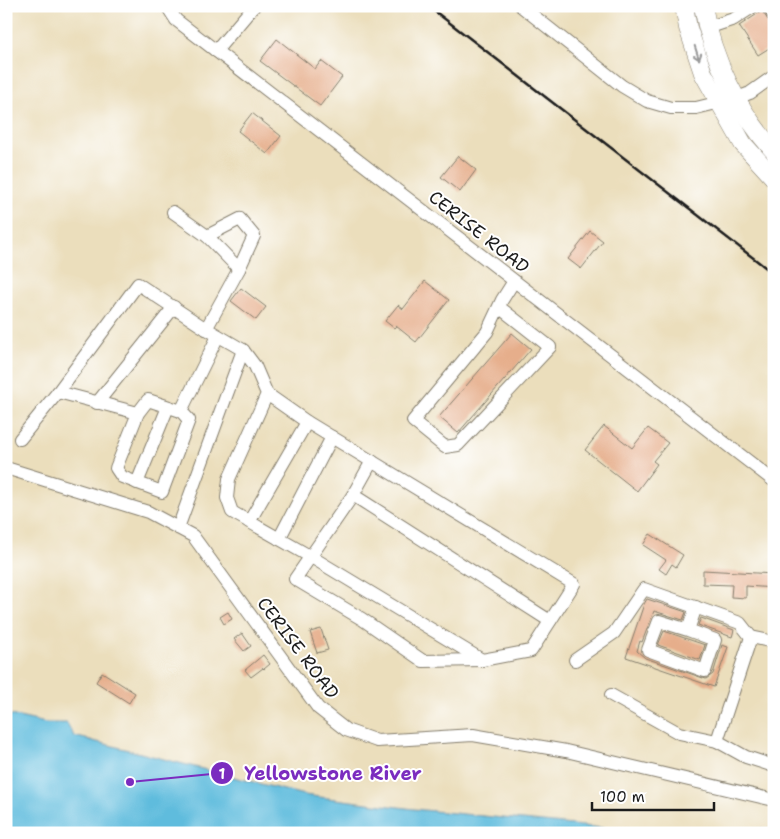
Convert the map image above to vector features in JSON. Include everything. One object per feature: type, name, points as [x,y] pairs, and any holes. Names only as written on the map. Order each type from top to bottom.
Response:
[{"type":"highway","points":[[684,6],[688,28],[703,73],[743,144],[774,178]]},
{"type":"highway","points":[[703,6],[707,28],[719,66],[758,133],[774,151]]},
{"type":"street","name":"CERISE ROAD","points":[[167,6],[176,20],[774,481]]},
{"type":"street","points":[[216,51],[254,6]]},
{"type":"street","points":[[521,6],[614,80],[648,101],[671,108],[696,108],[737,98],[750,93],[774,76]]},
{"type":"street","points":[[707,28],[734,19],[754,6]]},
{"type":"street","points":[[768,6],[774,15]]},
{"type":"street","points":[[173,212],[207,236],[239,269]]},
{"type":"street","points":[[206,329],[239,269],[254,236],[240,219],[207,236]]},
{"type":"street","points":[[499,307],[550,347],[458,445],[445,447],[413,420],[486,332],[502,300],[514,281]]},
{"type":"street","points":[[20,440],[138,284],[206,329],[243,350],[255,366],[267,394],[307,422],[372,461],[574,584],[531,650],[482,660],[423,661],[362,619],[295,579],[353,495],[372,461]]},
{"type":"street","points":[[97,403],[174,307]]},
{"type":"street","points":[[181,411],[218,336]]},
{"type":"street","points":[[178,528],[243,350]]},
{"type":"street","points":[[58,392],[138,413]]},
{"type":"street","points":[[267,394],[229,479],[227,498],[232,512],[311,557],[482,660]]},
{"type":"street","points":[[148,400],[181,411],[189,420],[162,492],[122,477],[116,468],[138,413],[148,400]]},
{"type":"street","points":[[138,483],[168,407]]},
{"type":"street","points":[[249,522],[307,422]]},
{"type":"street","points":[[280,539],[332,437]]},
{"type":"street","name":"CERISE ROAD","points":[[6,468],[148,512],[193,536],[318,708],[346,730],[377,741],[473,735],[566,751],[774,800]]},
{"type":"street","points":[[353,495],[550,621]]},
{"type":"street","points":[[575,660],[614,633],[644,589],[740,623],[751,637],[774,642]]},
{"type":"street","points":[[688,630],[696,607]]},
{"type":"street","points":[[659,621],[688,630],[715,640],[705,671],[648,650],[659,621]]},
{"type":"street","points":[[717,741],[751,637]]},
{"type":"street","points":[[611,695],[679,733],[717,741],[746,757],[774,766]]},
{"type":"water","points":[[6,714],[46,723],[67,723],[74,736],[304,795],[414,809],[632,831],[774,829],[774,833],[6,833]]},
{"type":"building","points":[[762,11],[768,20],[774,24],[774,45],[758,55],[739,26]]},
{"type":"building","points":[[277,39],[315,69],[321,61],[342,77],[320,106],[260,61]]},
{"type":"building","points":[[252,113],[281,136],[267,154],[238,131]]},
{"type":"building","points":[[458,156],[476,170],[460,192],[441,177]]},
{"type":"building","points":[[590,231],[603,241],[581,269],[568,259]]},
{"type":"building","points":[[425,281],[449,300],[416,342],[396,326],[394,328],[385,321],[398,305],[403,309]]},
{"type":"building","points":[[241,288],[266,307],[256,320],[231,301]]},
{"type":"building","points":[[512,333],[531,349],[458,433],[439,417]]},
{"type":"building","points":[[604,426],[632,448],[648,428],[668,443],[653,461],[657,464],[637,491],[585,450]]},
{"type":"building","points":[[650,534],[683,555],[676,567],[672,564],[666,574],[659,569],[666,560],[643,545]]},
{"type":"building","points":[[703,570],[774,574],[774,588],[746,586],[746,598],[731,597],[732,585],[703,584]]},
{"type":"building","points":[[647,599],[686,612],[683,620],[654,611],[637,651],[645,658],[706,679],[713,674],[722,645],[728,647],[714,687],[626,657]]},
{"type":"building","points":[[228,612],[232,619],[224,624],[220,617]]},
{"type":"building","points":[[701,618],[734,630],[732,637],[698,625]]},
{"type":"building","points":[[321,629],[328,650],[317,653],[310,632]]},
{"type":"building","points":[[664,631],[705,645],[700,660],[658,645]]},
{"type":"building","points":[[242,633],[251,646],[244,651],[234,639]]},
{"type":"building","points":[[263,655],[270,664],[251,677],[245,670]]},
{"type":"building","points":[[102,672],[135,693],[129,703],[96,682]]},
{"type":"railway","points":[[428,6],[774,274]]},
{"type":"place","name":"Yellowstone River","points":[[130,782]]}]
